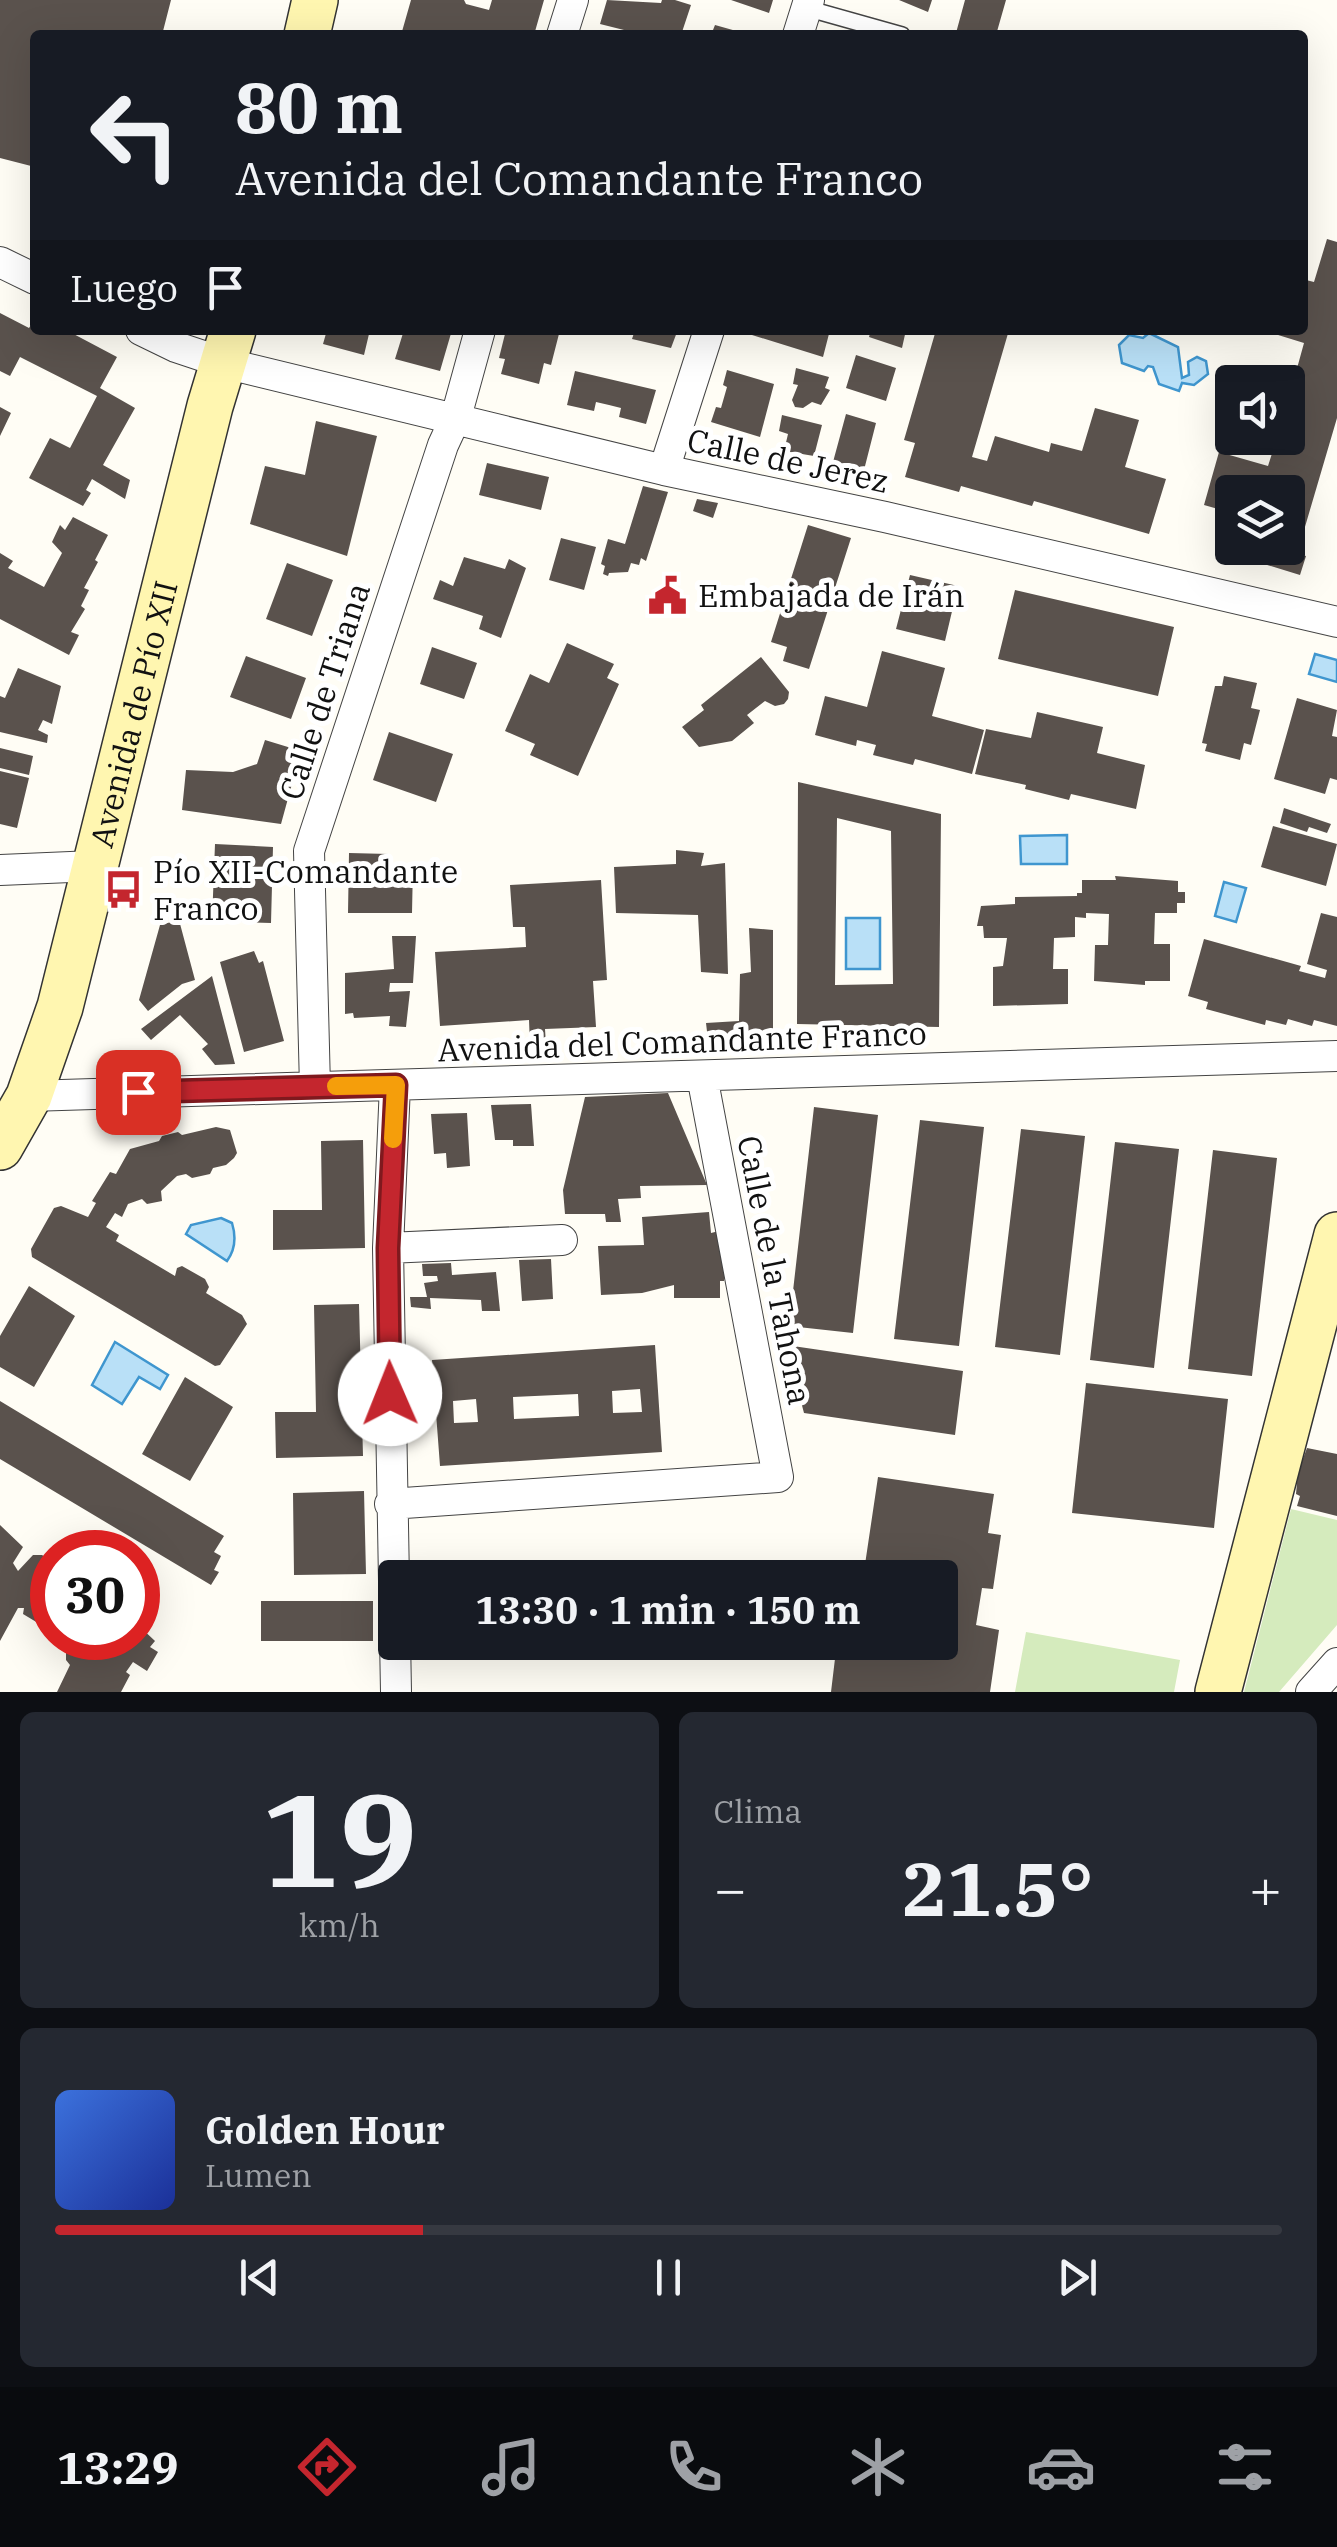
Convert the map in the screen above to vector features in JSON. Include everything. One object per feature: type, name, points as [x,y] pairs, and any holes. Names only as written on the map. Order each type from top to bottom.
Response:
[{"type":"main road","points":[[307,30],[315,0]]},
{"type":"main road","name":"Avenida de Pío XII","points":[[0,1148],[29,1096],[60,1007],[210,406],[229,346]]},
{"type":"main road","points":[[1218,1692],[1337,1235]]},
{"type":"street","points":[[563,30],[572,0]]},
{"type":"street","points":[[0,262],[30,277]]},
{"type":"street","name":"Calle de Jerez","points":[[150,335],[176,348],[229,346],[456,417],[664,470],[886,517],[1337,622]]},
{"type":"street","name":"Calle de Triana","points":[[315,1087],[309,851],[436,463],[456,417],[479,335]]},
{"type":"street","points":[[664,470],[707,335]]},
{"type":"street","points":[[0,870],[94,866]]},
{"type":"street","name":"Avenida del Comandante Franco","points":[[29,1096],[1337,1056]]},
{"type":"street","name":"Calle de la Tahona","points":[[390,1504],[778,1477],[702,1076]]},
{"type":"street","points":[[396,1085],[388,1248],[396,1692]]},
{"type":"street","points":[[388,1248],[562,1240]]},
{"type":"street","points":[[1311,1692],[1337,1663]]},
{"type":"lane","points":[[804,14],[879,30]]},
{"type":"green space","points":[[1291,1509],[1337,1520],[1337,1625],[1279,1692],[1244,1692]]},
{"type":"green space","points":[[1026,1632],[1180,1660],[1174,1692],[1015,1692]]},
{"type":"water","points":[[1129,335],[1153,335],[1178,347],[1182,378],[1189,375],[1188,362],[1197,357],[1206,361],[1208,374],[1194,385],[1182,383],[1179,391],[1159,384],[1153,367],[1144,371],[1122,363],[1119,345]]},
{"type":"water","points":[[1315,654],[1337,660],[1337,682],[1309,674]]},
{"type":"water","points":[[1067,835],[1067,864],[1021,864],[1020,836]]},
{"type":"water","points":[[1224,882],[1246,888],[1236,922],[1215,916]]},
{"type":"water","points":[[846,918],[880,918],[880,969],[846,969]]},
{"type":"water","points":[[221,1218],[232,1223],[234,1233],[227,1261],[186,1234],[191,1225]]},
{"type":"water","points":[[115,1342],[168,1375],[160,1389],[139,1377],[122,1404],[92,1385]]},
{"type":"building","points":[[0,0],[171,0],[163,30],[30,30],[30,166],[0,158]]},
{"type":"building","points":[[411,0],[464,0],[489,10],[492,0],[544,0],[535,30],[402,30]]},
{"type":"building","points":[[607,0],[675,0],[691,5],[683,30],[624,30],[600,24]]},
{"type":"building","points":[[731,0],[773,0],[769,13]]},
{"type":"building","points":[[899,0],[932,0],[928,12]]},
{"type":"building","points":[[965,0],[1006,0],[997,30],[957,30]]},
{"type":"building","points":[[1327,239],[1337,242],[1337,418],[1305,527],[1305,475],[1215,475],[1215,508],[1204,505],[1218,455],[1268,466],[1272,455],[1305,455],[1305,365],[1298,365],[1304,343],[1278,335],[1308,335],[1308,280],[1314,282]]},
{"type":"building","points":[[0,313],[30,326],[30,335],[75,335],[117,357],[100,388],[135,408],[103,465],[130,480],[125,499],[92,479],[86,490],[91,493],[83,506],[29,478],[50,438],[70,448],[97,396],[20,357],[10,376],[0,371]]},
{"type":"building","points":[[326,335],[369,335],[364,355],[323,344]]},
{"type":"building","points":[[402,335],[451,335],[440,371],[395,359]]},
{"type":"building","points":[[505,335],[559,335],[551,365],[544,363],[539,384],[501,374],[505,359],[499,358]]},
{"type":"building","points":[[633,335],[676,335],[671,348],[632,339]]},
{"type":"building","points":[[752,335],[829,335],[823,357]]},
{"type":"building","points":[[870,335],[905,335],[902,348]]},
{"type":"building","points":[[935,335],[1008,335],[972,457],[987,461],[995,436],[1049,452],[1051,443],[1082,451],[1095,408],[1139,420],[1125,467],[1166,479],[1149,534],[1034,501],[1032,506],[961,486],[959,492],[905,477],[915,443],[904,440]]},
{"type":"building","points":[[856,355],[896,368],[886,401],[846,388]]},
{"type":"building","points":[[796,368],[829,377],[825,388],[830,390],[821,405],[812,402],[803,408],[795,407],[792,400],[798,385],[793,384]]},
{"type":"building","points":[[727,370],[774,384],[760,437],[711,422],[716,407],[721,408]]},
{"type":"building","points":[[575,371],[656,390],[646,424],[619,417],[621,408],[609,405],[596,402],[594,411],[567,405]]},
{"type":"building","points":[[0,407],[11,413],[0,436]]},
{"type":"building","points":[[846,414],[876,423],[864,470],[833,462]]},
{"type":"building","points":[[782,415],[822,425],[814,456],[784,451],[788,434],[779,431]]},
{"type":"building","points":[[316,421],[377,436],[347,556],[250,524],[265,466],[305,475]]},
{"type":"building","points":[[487,463],[549,477],[541,510],[479,495]]},
{"type":"building","points":[[643,486],[668,492],[646,561],[641,558],[639,565],[631,563],[628,572],[603,574],[605,566],[601,564],[608,539],[625,544]]},
{"type":"building","points":[[697,499],[718,503],[713,518],[693,511]]},
{"type":"building","points":[[73,517],[108,535],[84,588],[89,590],[81,606],[85,609],[71,632],[79,635],[69,655],[0,619],[0,553],[13,561],[8,568],[44,587],[62,553],[52,542],[60,525],[65,530]]},
{"type":"building","points":[[808,525],[851,538],[809,669],[783,661],[787,647],[771,642]]},
{"type":"building","points":[[561,538],[596,547],[584,590],[549,580]]},
{"type":"building","points":[[464,557],[505,569],[509,559],[526,568],[501,638],[479,629],[483,616],[433,599],[440,580],[453,586]]},
{"type":"building","points":[[287,563],[333,580],[312,636],[266,619]]},
{"type":"building","points":[[1267,565],[1303,565],[1300,575]]},
{"type":"building","points":[[910,575],[958,586],[945,641],[896,629]]},
{"type":"building","points":[[1015,590],[1174,627],[1158,696],[998,659]]},
{"type":"building","points":[[567,643],[614,664],[607,678],[619,684],[578,776],[530,755],[535,744],[505,731],[530,674],[549,683]]},
{"type":"building","points":[[432,647],[477,663],[464,699],[420,684]]},
{"type":"building","points":[[882,651],[945,668],[932,716],[984,730],[972,774],[915,759],[913,765],[873,755],[876,745],[857,740],[856,746],[815,735],[825,696],[867,707]]},
{"type":"building","points":[[246,656],[306,678],[291,719],[230,697]]},
{"type":"building","points":[[761,657],[789,692],[788,699],[775,706],[765,701],[747,715],[754,723],[732,741],[699,747],[682,727],[704,710],[701,705]]},
{"type":"building","points":[[18,668],[61,686],[52,724],[43,720],[38,730],[48,735],[47,743],[0,732],[0,696],[5,698]]},
{"type":"building","points":[[1224,676],[1257,683],[1251,708],[1260,710],[1251,745],[1244,743],[1240,760],[1205,751],[1207,744],[1202,743],[1215,686],[1222,686]]},
{"type":"building","points":[[1297,698],[1337,710],[1332,736],[1337,737],[1337,780],[1330,778],[1325,794],[1274,779]]},
{"type":"building","points":[[1037,712],[1103,727],[1097,753],[1145,765],[1136,809],[1071,794],[1069,800],[975,774],[986,729],[1031,738]]},
{"type":"building","points":[[389,732],[453,754],[436,802],[373,780]]},
{"type":"building","points":[[265,740],[301,751],[281,824],[182,810],[186,770],[233,772],[257,764]]},
{"type":"building","points":[[0,748],[33,756],[29,775],[0,768]]},
{"type":"building","points":[[0,771],[29,778],[17,828],[0,824]]},
{"type":"building","points":[[798,782],[941,814],[939,1027],[797,1024]],"holes":[[[837,818],[891,831],[893,984],[835,985]]]},
{"type":"building","points":[[1284,808],[1331,824],[1327,833],[1309,827],[1307,832],[1280,823]]},
{"type":"building","points":[[1273,826],[1337,844],[1326,886],[1261,867]]},
{"type":"building","points":[[215,844],[273,847],[271,923],[212,921]]},
{"type":"building","points":[[676,850],[704,853],[701,866],[725,863],[728,974],[701,972],[698,915],[616,913],[614,867],[676,864]]},
{"type":"building","points":[[349,853],[389,854],[389,864],[413,865],[412,913],[348,913]]},
{"type":"building","points":[[1115,876],[1178,881],[1178,892],[1185,892],[1185,903],[1177,903],[1177,913],[1155,913],[1154,944],[1170,944],[1170,981],[1145,981],[1145,985],[1094,981],[1095,945],[1108,945],[1109,914],[1086,913],[1086,918],[1075,917],[1075,937],[1054,938],[1053,969],[1068,969],[1068,1004],[993,1006],[993,967],[1003,966],[1007,938],[984,938],[983,926],[977,926],[981,906],[1015,904],[1015,897],[1077,896],[1082,893],[1082,880],[1116,880]]},
{"type":"building","points":[[601,880],[607,980],[593,981],[596,1027],[545,1029],[546,1045],[530,1046],[529,1020],[440,1026],[435,952],[526,947],[525,927],[513,927],[510,885]]},
{"type":"building","points":[[1321,913],[1337,917],[1337,1026],[1314,1020],[1312,1026],[1288,1019],[1286,1025],[1266,1020],[1265,1025],[1206,1009],[1208,1002],[1188,996],[1204,939],[1301,966],[1299,971],[1325,978],[1327,970],[1307,964]]},
{"type":"building","points":[[179,920],[195,980],[182,984],[148,1011],[139,1000],[160,925]]},
{"type":"building","points":[[749,928],[773,930],[773,1041],[708,1040],[706,1023],[739,1021],[740,974],[751,972]]},
{"type":"building","points":[[392,936],[416,936],[413,983],[390,983],[389,992],[410,991],[406,1027],[389,1026],[390,1016],[354,1018],[353,1013],[345,1014],[345,973],[394,969]]},
{"type":"building","points":[[254,951],[259,963],[263,961],[284,1041],[244,1052],[220,962]]},
{"type":"building","points":[[212,976],[235,1064],[215,1065],[202,1049],[208,1044],[180,1015],[151,1040],[141,1029]]},
{"type":"building","points":[[668,1093],[707,1185],[640,1186],[641,1198],[618,1199],[621,1222],[606,1222],[605,1214],[565,1214],[563,1190],[585,1097]]},
{"type":"building","points":[[531,1104],[534,1146],[513,1146],[513,1140],[495,1140],[491,1105]]},
{"type":"building","points":[[814,1107],[878,1115],[853,1333],[789,1326]]},
{"type":"building","points":[[467,1113],[470,1166],[447,1168],[446,1153],[434,1154],[431,1114]]},
{"type":"building","points":[[920,1120],[984,1127],[959,1346],[894,1339]]},
{"type":"building","points":[[216,1127],[230,1130],[237,1153],[234,1158],[213,1168],[210,1174],[177,1176],[161,1191],[162,1201],[147,1204],[142,1199],[128,1204],[122,1217],[115,1213],[106,1227],[119,1235],[116,1241],[175,1276],[182,1266],[205,1279],[209,1287],[206,1293],[242,1315],[247,1324],[220,1365],[215,1366],[32,1257],[31,1249],[54,1208],[61,1206],[88,1217],[96,1203],[92,1201],[110,1172],[116,1174],[130,1149],[159,1141],[162,1136]]},
{"type":"building","points":[[1021,1129],[1085,1136],[1060,1355],[995,1347]]},
{"type":"building","points":[[363,1140],[365,1248],[273,1250],[273,1210],[322,1210],[321,1141]]},
{"type":"building","points":[[1115,1142],[1179,1149],[1154,1368],[1090,1360]]},
{"type":"building","points":[[1213,1150],[1277,1158],[1252,1376],[1188,1369]]},
{"type":"building","points":[[709,1212],[711,1233],[719,1231],[726,1262],[720,1298],[674,1298],[674,1285],[642,1293],[601,1295],[598,1246],[644,1245],[642,1217]]},
{"type":"building","points":[[551,1259],[553,1299],[522,1301],[519,1260]]},
{"type":"building","points":[[451,1263],[452,1275],[496,1272],[500,1311],[482,1311],[481,1300],[430,1298],[431,1309],[411,1307],[410,1297],[427,1297],[424,1283],[438,1281],[437,1276],[423,1276],[422,1264]]},
{"type":"building","points":[[29,1286],[75,1316],[34,1387],[0,1367],[0,1336]]},
{"type":"building","points":[[359,1304],[363,1456],[276,1458],[275,1412],[316,1412],[314,1305]]},
{"type":"building","points":[[655,1345],[662,1452],[440,1466],[432,1360]],"holes":[[[640,1389],[642,1412],[613,1413],[612,1391]],[[578,1394],[579,1416],[514,1419],[513,1397]],[[476,1399],[478,1422],[454,1423],[453,1401]]]},
{"type":"building","points":[[786,1345],[963,1371],[955,1435],[804,1413]]},
{"type":"building","points":[[185,1377],[233,1407],[190,1481],[142,1454]]},
{"type":"building","points":[[1086,1383],[1228,1399],[1214,1528],[1072,1513]]},
{"type":"building","points":[[0,1401],[224,1536],[214,1552],[221,1556],[214,1570],[219,1572],[211,1585],[160,1555],[160,1530],[119,1530],[0,1459]]},
{"type":"building","points":[[1307,1448],[1337,1454],[1337,1516],[1297,1506],[1298,1472]]},
{"type":"building","points":[[878,1477],[994,1494],[988,1533],[1001,1535],[993,1589],[982,1588],[976,1625],[999,1630],[990,1692],[831,1692],[835,1660],[958,1660],[958,1560],[866,1560]]},
{"type":"building","points":[[364,1491],[366,1574],[294,1575],[293,1493]]},
{"type":"building","points":[[0,1525],[23,1547],[13,1563],[18,1571],[30,1558],[30,1618],[23,1614],[24,1608],[18,1608],[0,1641]]},
{"type":"building","points":[[261,1601],[373,1601],[373,1641],[261,1641]]},
{"type":"building","points":[[66,1660],[153,1660],[147,1671],[133,1662],[121,1692],[57,1692],[70,1665]]},
{"type":"slow traffic","points":[[336,1086],[396,1085],[393,1139]]},
{"type":"place","name":"Embajada de Irán","points":[[668,595]]},
{"type":"place","name":"Pío XII-Comandante Franco","points":[[123,889]]},
{"type":"route","points":[[138,1092],[396,1085],[388,1248],[390,1394]]}]
